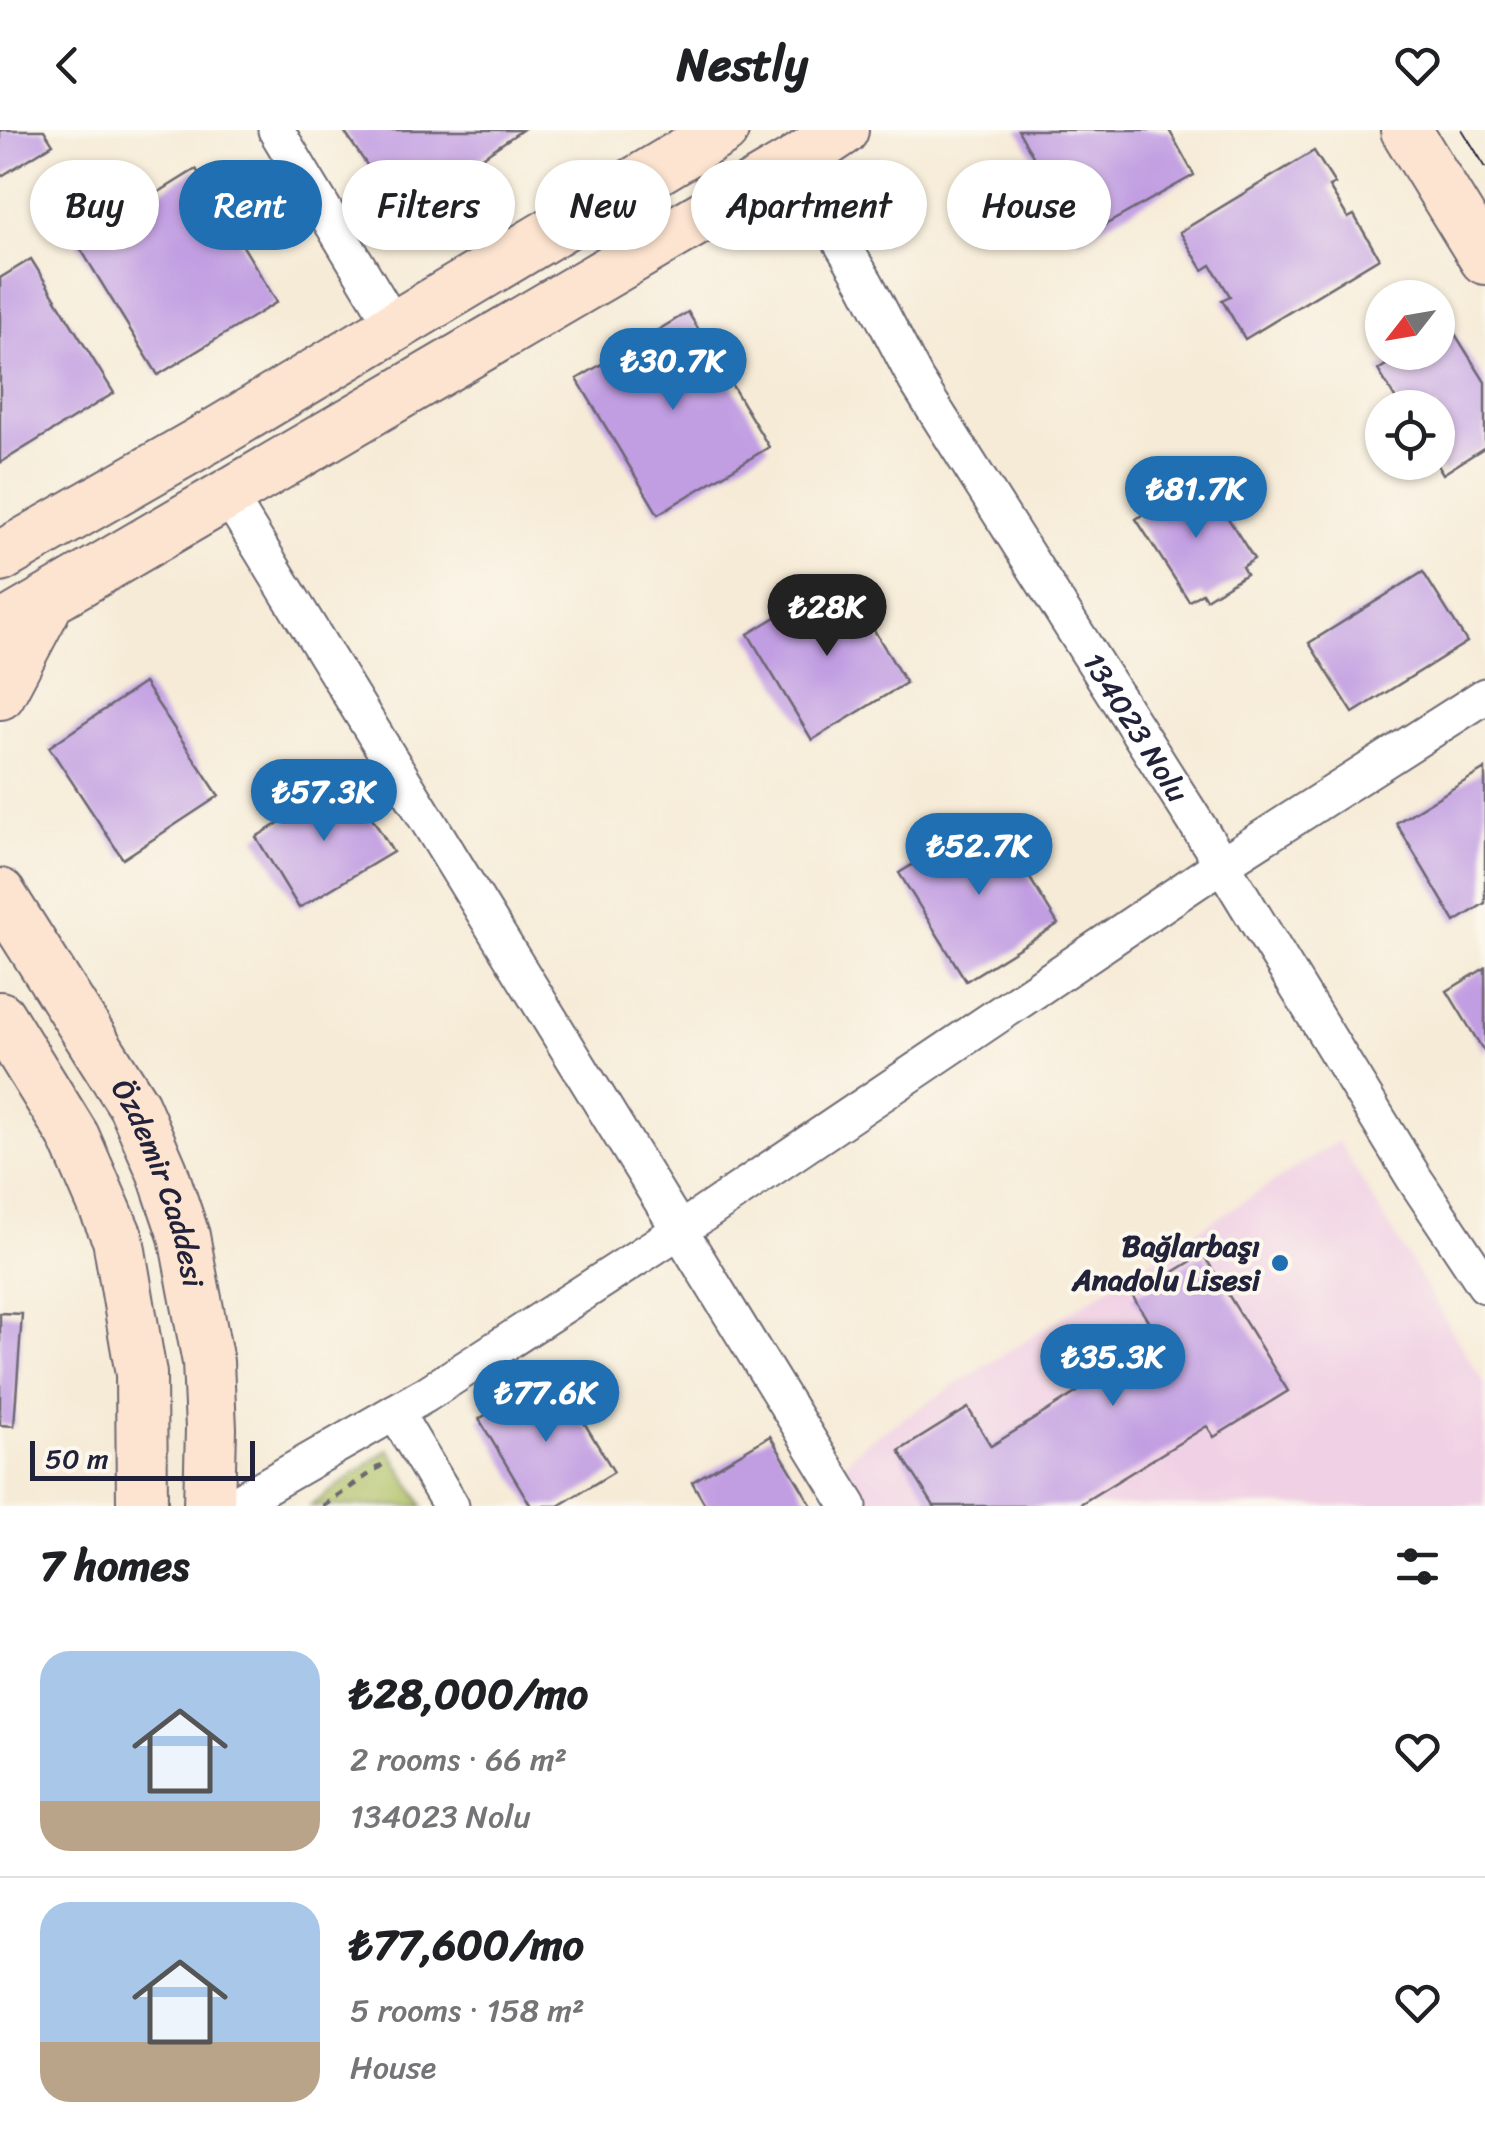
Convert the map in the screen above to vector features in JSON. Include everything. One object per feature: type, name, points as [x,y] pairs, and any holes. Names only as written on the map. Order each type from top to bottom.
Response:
[{"type":"main road","points":[[0,557],[722,130]]},
{"type":"main road","points":[[799,160],[844,130]]},
{"type":"main road","points":[[1406,130],[1485,260]]},
{"type":"main road","points":[[0,628],[691,223]]},
{"type":"main road","points":[[0,694],[50,599]]},
{"type":"main road","points":[[0,855],[5,902]]},
{"type":"main road","name":"Özdemir Caddesi","points":[[5,902],[134,1106],[184,1236],[208,1362],[209,1506]]},
{"type":"main road","name":"Özdemir Caddesi","points":[[0,1017],[74,1137],[118,1239],[141,1374],[142,1506]]},
{"type":"street","points":[[276,130],[394,326]]},
{"type":"street","name":"134023 Nolu","points":[[846,250],[916,380],[1222,864],[1414,1178],[1485,1285]]},
{"type":"street","points":[[228,494],[849,1506]]},
{"type":"street","points":[[231,1506],[395,1412],[680,1230],[1222,864],[1485,696]]},
{"type":"street","points":[[395,1412],[452,1506]]},
{"type":"path","points":[[325,1505],[388,1460],[397,1476]]},
{"type":"shaded area","name":"Bağlarbaşı Anadolu Lisesi","points":[[1338,1141],[1485,1385],[1485,1506],[871,1506],[844,1464],[863,1444]]},
{"type":"green space","points":[[389,1449],[423,1506],[310,1506]]},
{"type":"building","points":[[0,130],[44,130],[53,144],[0,177]]},
{"type":"building","points":[[343,130],[522,130],[478,160],[364,160]]},
{"type":"building","points":[[1018,130],[1169,130],[1194,175],[1111,222],[1111,160],[1035,160]]},
{"type":"building","points":[[1314,151],[1335,184],[1329,187],[1348,218],[1354,215],[1379,258],[1245,339],[1222,300],[1230,296],[1211,265],[1203,270],[1180,232]]},
{"type":"building","points":[[179,180],[179,250],[245,250],[277,302],[158,375],[81,250],[159,250],[159,192]]},
{"type":"building","points":[[31,259],[114,393],[0,463],[0,278]]},
{"type":"building","points":[[688,312],[769,447],[658,514],[577,379]]},
{"type":"building","points":[[1455,334],[1485,382],[1485,447],[1455,466],[1455,390],[1390,390],[1378,370],[1455,370]]},
{"type":"building","points":[[1195,478],[1198,483],[1203,479],[1254,559],[1242,567],[1246,574],[1206,599],[1202,593],[1189,601],[1136,519]]},
{"type":"building","points":[[1423,572],[1467,642],[1353,713],[1309,643]]},
{"type":"building","points":[[842,577],[906,683],[812,740],[748,634]]},
{"type":"building","points":[[144,683],[219,796],[123,859],[49,747]]},
{"type":"building","points":[[1485,769],[1485,903],[1455,922],[1396,823]]},
{"type":"building","points":[[349,780],[393,852],[299,908],[256,837]]},
{"type":"building","points":[[992,816],[1058,924],[966,981],[899,873]]},
{"type":"building","points":[[1485,968],[1485,1053],[1447,991]]},
{"type":"building","points":[[1203,1254],[1288,1391],[1214,1437],[1207,1426],[1077,1506],[934,1506],[899,1451],[968,1408],[991,1446],[1160,1340],[1133,1297]]},
{"type":"building","points":[[0,1313],[22,1314],[14,1426],[0,1425]]},
{"type":"building","points":[[554,1373],[614,1472],[558,1506],[531,1506],[479,1419]]},
{"type":"building","points":[[770,1436],[812,1506],[706,1506],[692,1482]]},
{"type":"tram line","points":[[1462,130],[1485,167]]},
{"type":"place","name":"Bağlarbaşı Anadolu Lisesi","points":[[1280,1263]]}]
